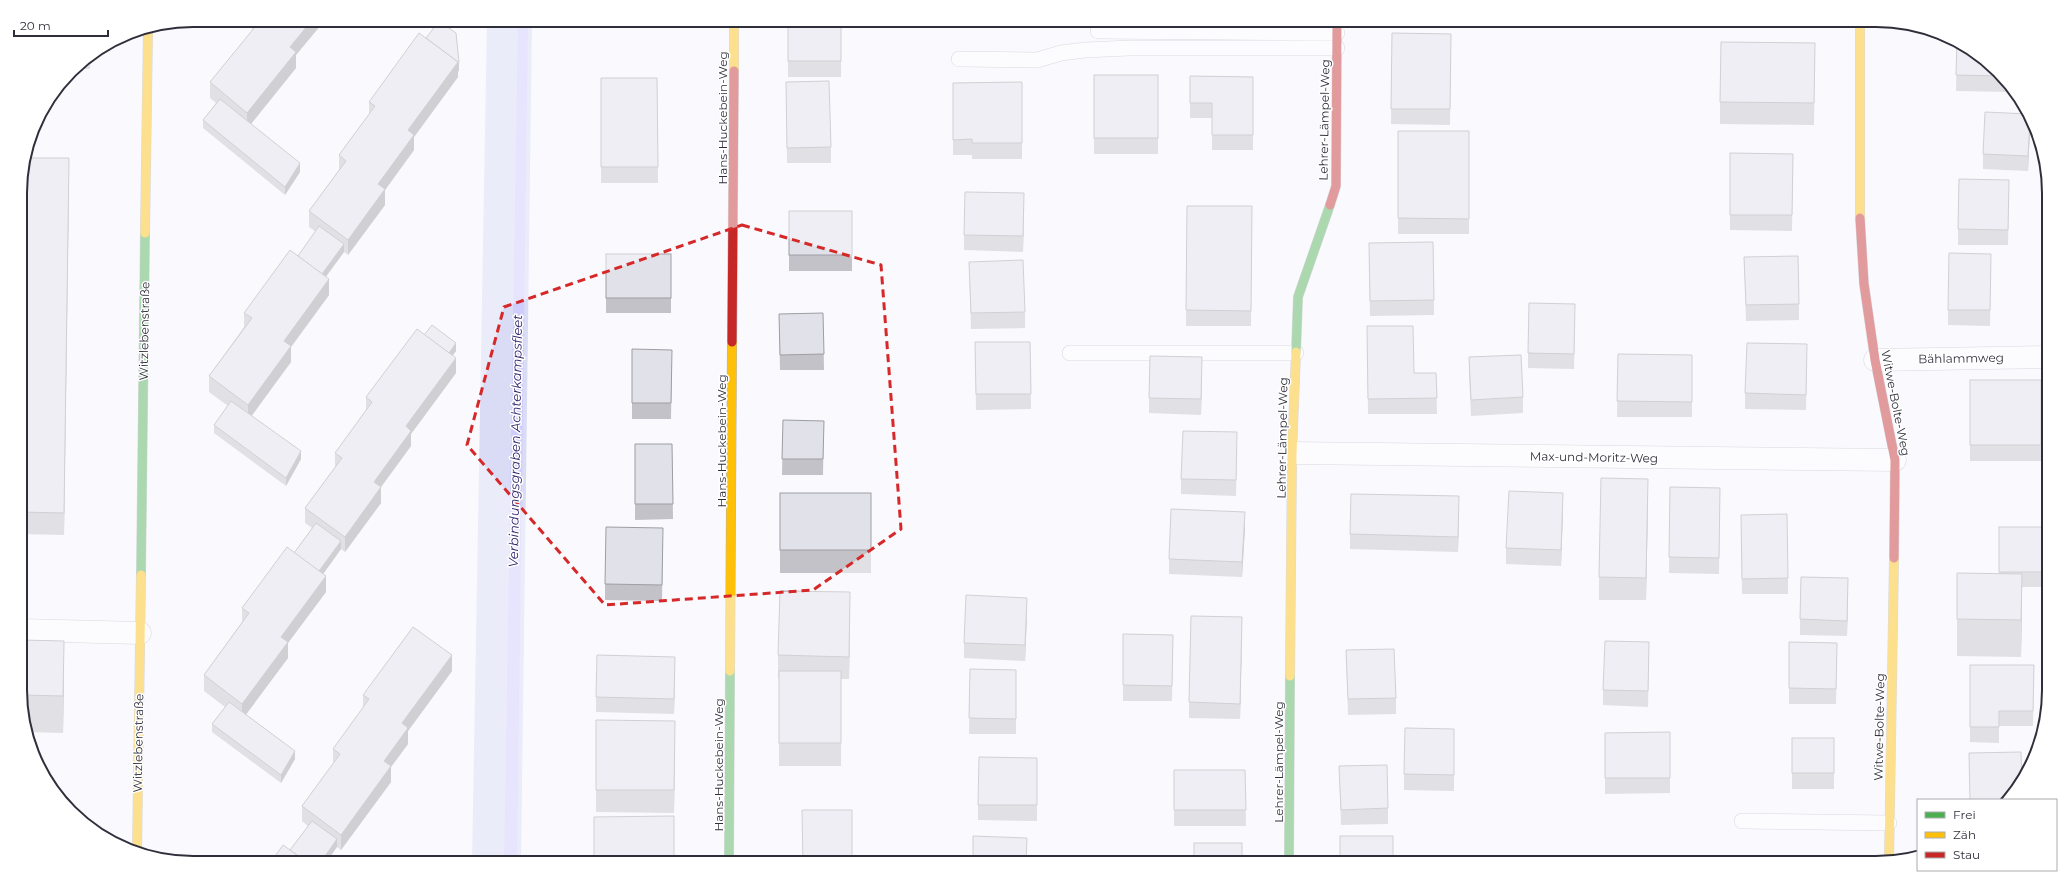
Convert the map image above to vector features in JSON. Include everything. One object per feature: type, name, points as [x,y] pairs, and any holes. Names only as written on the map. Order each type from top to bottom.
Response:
[{"type":"street","name":"Hans-Huckebein-Weg","points":[[730,856],[734,27]]},
{"type":"street","name":"Lehrer-Lämpel-Weg","points":[[1289,856],[1292,453],[1298,297],[1336,186],[1337,27]]},
{"type":"street","name":"Witwe-Bolte-Weg","points":[[1860,27],[1859,210],[1864,284],[1875,360],[1895,460],[1889,856]]},
{"type":"street","name":"Witzlebenstraße","points":[[137,846],[148,34]]},
{"type":"street","name":"Bählammweg","points":[[1875,360],[2042,357]]},
{"type":"street","name":"Max-und-Moritz-Weg","points":[[1292,453],[1895,460]]},
{"type":"street","points":[[27,630],[140,633]]},
{"type":"lane","points":[[1098,31],[1289,27]]},
{"type":"lane","points":[[959,59],[1037,60],[1061,53],[1085,50],[1128,48],[1337,48]]},
{"type":"lane","points":[[1070,353],[1296,353]]},
{"type":"lane","points":[[1742,821],[1889,823]]},
{"type":"highlighted area","points":[[742,225],[881,265],[901,529],[813,590],[605,605],[467,445],[504,307]]},
{"type":"shaded area","points":[[487,27],[532,27],[521,856],[472,856]]},
{"type":"water","name":"Verbindungsgraben Achterkampsfleet","points":[[518,27],[528,27],[517,856],[504,856]]},
{"type":"building","points":[[255,27],[306,27],[290,47],[296,52],[247,113],[210,82]]},
{"type":"building","points":[[434,27],[448,27],[456,33],[459,62],[458,64],[458,62],[426,38]]},
{"type":"building","points":[[788,27],[841,27],[841,61],[788,61]]},
{"type":"building","points":[[419,33],[458,62],[408,130],[414,135],[378,184],[385,189],[348,240],[309,211],[346,161],[339,155],[375,106],[369,102]]},
{"type":"building","points":[[1392,33],[1451,34],[1450,109],[1391,109]]},
{"type":"building","points":[[1721,42],[1815,43],[1814,103],[1720,102]]},
{"type":"building","points":[[1957,48],[1986,68],[1993,76],[1956,75]]},
{"type":"building","points":[[1094,75],[1158,75],[1158,138],[1094,138]]},
{"type":"building","points":[[1190,76],[1253,77],[1253,135],[1212,135],[1212,103],[1190,103]]},
{"type":"building","points":[[601,78],[657,78],[658,167],[601,167]]},
{"type":"building","points":[[829,81],[831,147],[787,148],[786,82]]},
{"type":"building","points":[[1022,82],[1022,143],[972,143],[972,139],[953,140],[953,83]]},
{"type":"building","points":[[220,99],[300,163],[285,187],[203,120]]},
{"type":"building","points":[[1985,112],[2022,114],[2029,130],[2028,156],[1983,154]]},
{"type":"building","points":[[1398,131],[1469,131],[1469,219],[1398,218]]},
{"type":"building","points":[[1730,153],[1793,154],[1792,215],[1730,215]]},
{"type":"building","points":[[31,158],[69,158],[64,513],[27,512],[27,182]]},
{"type":"building","points":[[1959,179],[2009,180],[2008,230],[1958,229]]},
{"type":"building","points":[[965,192],[1024,193],[1023,236],[964,235]]},
{"type":"building","points":[[1187,206],[1252,206],[1251,311],[1186,310]]},
{"type":"building","points":[[789,211],[852,211],[852,255],[789,255]]},
{"type":"building","points":[[319,226],[344,244],[322,274],[298,256]]},
{"type":"building","points":[[1433,242],[1434,300],[1370,301],[1369,243]]},
{"type":"building","points":[[290,250],[329,279],[284,341],[291,346],[248,405],[209,376],[252,318],[244,313]]},
{"type":"building","points":[[1949,253],[1991,254],[1990,310],[1948,310]]},
{"type":"building","points":[[606,254],[671,254],[671,298],[606,298]]},
{"type":"building","points":[[1798,256],[1799,304],[1746,305],[1744,257]]},
{"type":"building","points":[[1023,260],[1025,312],[971,313],[969,262]]},
{"type":"building","points":[[1529,303],[1575,304],[1574,354],[1528,353]]},
{"type":"building","points":[[823,313],[824,354],[780,355],[779,314]]},
{"type":"building","points":[[432,325],[456,343],[449,353],[424,335]]},
{"type":"building","points":[[1367,326],[1413,326],[1414,373],[1436,373],[1437,398],[1368,399]]},
{"type":"building","points":[[417,329],[456,358],[406,426],[411,431],[374,482],[381,487],[345,537],[305,508],[342,458],[335,453],[372,402],[366,397]]},
{"type":"building","points":[[975,342],[1030,342],[1031,394],[976,394]]},
{"type":"building","points":[[1747,343],[1807,344],[1806,395],[1745,393]]},
{"type":"building","points":[[632,349],[672,350],[671,403],[632,403]]},
{"type":"building","points":[[1618,354],[1692,355],[1692,402],[1617,401]]},
{"type":"building","points":[[1521,355],[1523,397],[1471,400],[1469,357]]},
{"type":"building","points":[[1150,356],[1202,357],[1201,399],[1149,398]]},
{"type":"building","points":[[1970,380],[2041,380],[2041,445],[1970,445]]},
{"type":"building","points":[[231,401],[301,451],[286,478],[214,425]]},
{"type":"building","points":[[783,420],[824,421],[823,459],[782,459]]},
{"type":"building","points":[[1183,431],[1237,432],[1236,480],[1181,479]]},
{"type":"building","points":[[635,444],[672,444],[673,504],[635,504]]},
{"type":"building","points":[[1601,478],[1648,479],[1646,578],[1599,577]]},
{"type":"building","points":[[1670,487],[1720,488],[1719,558],[1669,557]]},
{"type":"building","points":[[1509,491],[1563,493],[1561,550],[1506,548]]},
{"type":"building","points":[[780,493],[871,493],[871,550],[780,550]]},
{"type":"building","points":[[1351,494],[1459,496],[1458,537],[1350,534]]},
{"type":"building","points":[[1171,509],[1245,512],[1242,562],[1169,559]]},
{"type":"building","points":[[1787,514],[1788,578],[1742,579],[1741,515]]},
{"type":"building","points":[[316,523],[341,541],[319,571],[294,553]]},
{"type":"building","points":[[606,527],[663,528],[662,585],[605,584]]},
{"type":"building","points":[[1999,527],[2042,527],[2042,572],[1999,572]]},
{"type":"building","points":[[287,547],[326,576],[281,637],[288,642],[242,704],[204,675],[249,613],[242,608]]},
{"type":"building","points":[[1957,573],[2022,574],[2021,620],[1957,619]]},
{"type":"building","points":[[1801,577],[1848,578],[1847,621],[1800,619]]},
{"type":"building","points":[[780,591],[850,592],[849,657],[778,655]]},
{"type":"building","points":[[966,595],[1027,598],[1025,645],[964,643]]},
{"type":"building","points":[[1191,616],[1242,617],[1240,704],[1189,702]]},
{"type":"building","points":[[413,627],[452,655],[402,723],[408,728],[384,761],[391,766],[341,835],[302,806],[340,754],[333,749],[369,699],[363,695]]},
{"type":"building","points":[[1123,634],[1173,635],[1172,686],[1123,685]]},
{"type":"building","points":[[27,640],[64,641],[63,696],[27,695]]},
{"type":"building","points":[[1605,641],[1649,642],[1648,691],[1603,690]]},
{"type":"building","points":[[1789,642],[1837,643],[1836,689],[1789,688]]},
{"type":"building","points":[[1394,649],[1396,698],[1348,699],[1346,650]]},
{"type":"building","points":[[597,655],[675,657],[674,699],[596,697]]},
{"type":"building","points":[[1970,665],[2034,665],[2033,711],[1999,711],[1999,727],[1970,727]]},
{"type":"building","points":[[970,669],[1016,670],[1016,719],[969,718]]},
{"type":"building","points":[[779,671],[841,671],[841,743],[779,743]]},
{"type":"building","points":[[229,702],[295,751],[281,775],[212,724]]},
{"type":"building","points":[[596,720],[675,721],[674,790],[596,790]]},
{"type":"building","points":[[1405,728],[1454,729],[1454,775],[1404,774]]},
{"type":"building","points":[[1670,732],[1670,778],[1605,778],[1605,733]]},
{"type":"building","points":[[1792,738],[1834,738],[1834,773],[1792,773]]},
{"type":"building","points":[[2021,752],[2022,770],[2002,799],[1970,799],[1969,753]]},
{"type":"building","points":[[979,757],[1037,758],[1037,805],[978,805]]},
{"type":"building","points":[[1387,765],[1388,808],[1341,810],[1339,766]]},
{"type":"building","points":[[1174,770],[1245,770],[1246,810],[1174,810]]},
{"type":"building","points":[[802,810],[852,810],[852,856],[803,856]]},
{"type":"building","points":[[674,816],[674,856],[594,856],[594,817]]},
{"type":"building","points":[[312,821],[337,839],[325,856],[298,856],[290,850]]},
{"type":"building","points":[[973,836],[1027,838],[1026,856],[973,856]]},
{"type":"building","points":[[1340,836],[1393,836],[1393,856],[1340,856]]},
{"type":"building","points":[[1194,843],[1242,843],[1242,856],[1194,856]]},
{"type":"building","points":[[283,845],[298,856],[275,856]]},
{"type":"traffic: fast","points":[[1296,352],[1298,297],[1330,205]]},
{"type":"traffic: fast","points":[[141,575],[145,233]]},
{"type":"traffic: fast","points":[[729,856],[730,671]]},
{"type":"traffic: fast","points":[[1289,856],[1290,676]]},
{"type":"traffic: slow","points":[[734,27],[734,71]]},
{"type":"traffic: slow","points":[[1860,27],[1860,218]]},
{"type":"traffic: slow","points":[[145,233],[148,34]]},
{"type":"traffic: slow","points":[[730,671],[732,342]]},
{"type":"traffic: slow","points":[[1290,676],[1292,453],[1296,352]]},
{"type":"traffic: slow","points":[[1889,856],[1894,558]]},
{"type":"traffic: slow","points":[[137,846],[141,575]]},
{"type":"traffic: jam","points":[[1330,205],[1336,186],[1337,27]]},
{"type":"traffic: jam","points":[[732,342],[734,71]]},
{"type":"traffic: jam","points":[[1860,218],[1864,284],[1875,360],[1895,460],[1894,558]]}]
